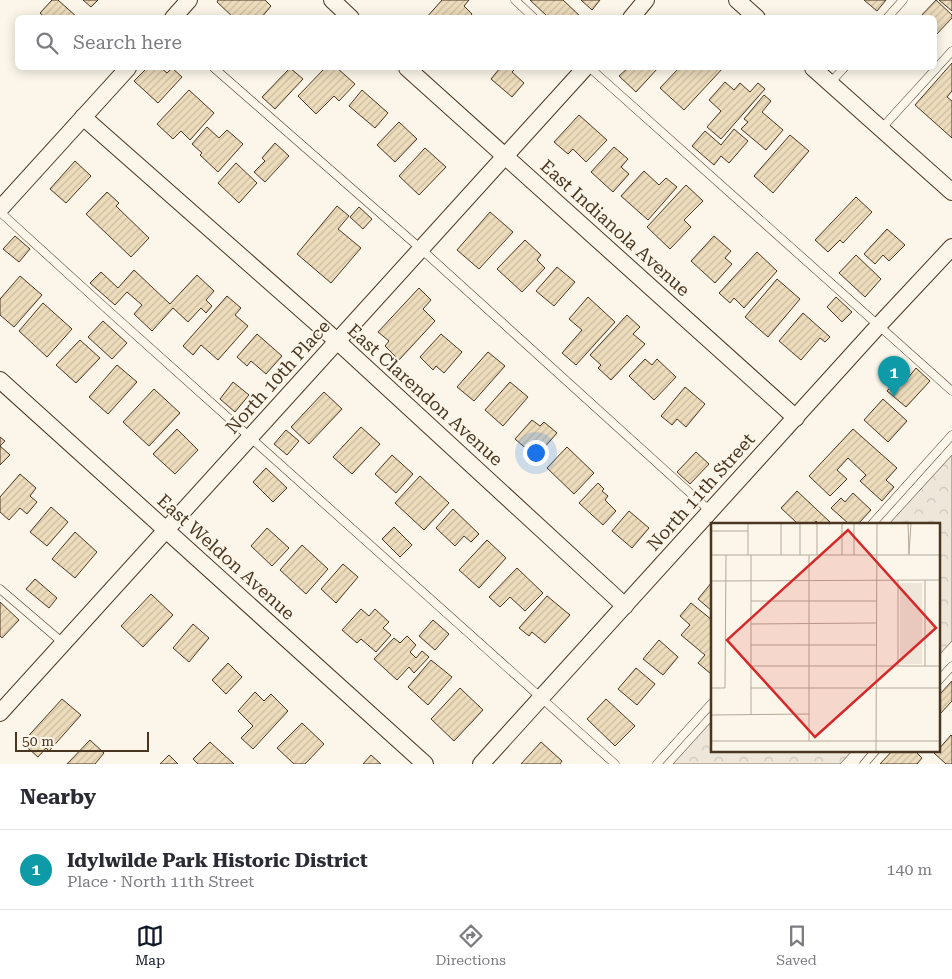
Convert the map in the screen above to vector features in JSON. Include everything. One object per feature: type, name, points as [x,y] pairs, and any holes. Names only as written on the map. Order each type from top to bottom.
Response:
[{"type":"street","points":[[176,15],[189,0]]},
{"type":"street","points":[[332,0],[349,15]]},
{"type":"street","points":[[633,15],[646,0]]},
{"type":"street","points":[[737,0],[754,15]]},
{"type":"street","points":[[0,210],[126,70]]},
{"type":"street","name":"East Indianola Avenue","points":[[409,70],[796,418]]},
{"type":"street","name":"North 10th Place","points":[[0,713],[583,70]]},
{"type":"street","points":[[814,70],[952,192]]},
{"type":"street","name":"East Clarendon Avenue","points":[[83,117],[337,341],[625,606]]},
{"type":"street","name":"North 11th Street","points":[[481,764],[952,247]]},
{"type":"street","name":"East Weldon Avenue","points":[[0,380],[425,764]]},
{"type":"lane","points":[[515,0],[531,15]]},
{"type":"lane","points":[[890,15],[903,0]]},
{"type":"lane","points":[[937,67],[952,50]]},
{"type":"lane","points":[[216,70],[421,249],[710,511]]},
{"type":"lane","points":[[592,70],[952,391]]},
{"type":"lane","points":[[830,83],[842,70]]},
{"type":"lane","points":[[881,129],[934,70]]},
{"type":"lane","points":[[0,210],[250,438],[614,764]]},
{"type":"lane","points":[[873,523],[952,435]]},
{"type":"lane","points":[[0,589],[63,644]]},
{"type":"lane","points":[[940,679],[952,666]]},
{"type":"lane","points":[[657,764],[711,704]]},
{"type":"lane","points":[[864,764],[874,752]]},
{"type":"green space","points":[[952,455],[952,641],[940,654],[940,523],[890,523]]},
{"type":"green space","points":[[711,722],[711,752],[851,752],[840,764],[673,764]]},
{"type":"building","points":[[52,0],[58,0],[75,15],[42,15],[40,13]]},
{"type":"building","points":[[83,0],[98,0],[91,7]]},
{"type":"building","points":[[218,0],[265,0],[271,6],[264,15],[231,15],[217,2]]},
{"type":"building","points":[[442,0],[469,0],[464,6],[472,14],[471,15],[429,15]]},
{"type":"building","points":[[530,0],[563,0],[579,15],[546,15]]},
{"type":"building","points":[[581,0],[600,0],[592,10]]},
{"type":"building","points":[[864,0],[886,0],[877,11]]},
{"type":"building","points":[[936,0],[952,15],[952,18],[937,34],[937,15],[922,15]]},
{"type":"building","points":[[939,0],[952,0],[952,11]]},
{"type":"building","points":[[952,63],[952,91],[947,97],[952,101],[952,138],[915,105]]},
{"type":"building","points":[[145,70],[163,70],[167,73],[170,70],[174,70],[182,77],[158,103],[134,81]]},
{"type":"building","points":[[288,70],[292,70],[303,79],[275,109],[262,97]]},
{"type":"building","points":[[323,70],[339,70],[355,84],[339,101],[334,96],[316,114],[298,96]]},
{"type":"building","points":[[498,70],[514,70],[512,72],[524,83],[512,97],[491,79]]},
{"type":"building","points":[[626,70],[656,70],[636,92],[619,76]]},
{"type":"building","points":[[677,70],[721,70],[684,110],[660,88]]},
{"type":"building","points":[[725,82],[734,90],[740,83],[750,92],[758,83],[765,89],[721,139],[707,127],[721,111],[709,100]]},
{"type":"building","points":[[189,90],[214,113],[190,140],[181,131],[173,139],[157,124]]},
{"type":"building","points":[[362,90],[388,113],[375,128],[349,106]]},
{"type":"building","points":[[764,95],[771,101],[762,112],[783,130],[766,150],[741,129],[748,122],[744,119]]},
{"type":"building","points":[[579,115],[607,140],[586,162],[573,149],[568,154],[554,142]]},
{"type":"building","points":[[399,122],[417,139],[395,162],[377,145]]},
{"type":"building","points":[[207,127],[219,138],[227,130],[243,144],[218,172],[200,155],[202,153],[192,144]]},
{"type":"building","points":[[734,129],[748,141],[729,163],[721,156],[714,165],[692,146],[705,131],[721,145]]},
{"type":"building","points":[[790,135],[809,151],[773,193],[754,176]]},
{"type":"building","points":[[275,143],[289,156],[265,182],[254,172],[265,161],[262,158]]},
{"type":"building","points":[[614,147],[628,159],[621,167],[629,174],[613,192],[591,172]]},
{"type":"building","points":[[425,148],[446,167],[419,195],[399,176]]},
{"type":"building","points":[[75,161],[91,176],[66,203],[50,189]]},
{"type":"building","points":[[236,163],[257,183],[239,203],[218,183]]},
{"type":"building","points":[[644,171],[659,185],[666,178],[677,187],[648,220],[621,196]]},
{"type":"building","points":[[686,185],[703,201],[684,220],[691,227],[670,249],[647,227]]},
{"type":"building","points":[[107,192],[119,203],[116,206],[149,238],[131,257],[86,214]]},
{"type":"building","points":[[856,197],[872,212],[843,243],[840,240],[828,252],[815,240]]},
{"type":"building","points":[[337,206],[349,216],[338,229],[361,248],[331,283],[297,254]]},
{"type":"building","points":[[359,207],[372,219],[363,229],[350,217]]},
{"type":"building","points":[[490,212],[513,232],[479,269],[457,250]]},
{"type":"building","points":[[887,229],[905,245],[889,261],[883,255],[875,264],[864,254]]},
{"type":"building","points":[[15,236],[30,249],[19,262],[3,249]]},
{"type":"building","points":[[714,236],[731,251],[725,258],[732,264],[715,283],[691,261]]},
{"type":"building","points":[[525,240],[541,255],[537,260],[545,268],[522,292],[497,269]]},
{"type":"building","points":[[757,252],[777,271],[744,308],[734,298],[730,303],[719,293]]},
{"type":"building","points":[[856,255],[881,279],[865,297],[839,273]]},
{"type":"building","points":[[557,267],[575,282],[554,306],[536,291]]},
{"type":"building","points":[[134,270],[170,304],[197,275],[214,291],[206,300],[212,306],[206,313],[201,308],[188,322],[173,308],[152,331],[134,314],[142,305],[127,292],[115,305],[90,283],[101,272],[118,288]]},
{"type":"building","points":[[20,276],[42,295],[14,327],[0,315],[0,299]]},
{"type":"building","points":[[777,279],[800,299],[768,337],[745,317]]},
{"type":"building","points":[[419,288],[431,300],[423,309],[435,321],[399,360],[385,346],[389,341],[378,332]]},
{"type":"building","points":[[227,296],[241,308],[235,315],[248,326],[218,360],[201,345],[193,355],[183,346]]},
{"type":"building","points":[[588,297],[615,322],[576,365],[562,353],[582,330],[569,319]]},
{"type":"building","points":[[836,297],[852,312],[842,322],[827,307]]},
{"type":"building","points":[[43,303],[72,329],[47,357],[19,331]]},
{"type":"building","points":[[803,313],[830,337],[825,342],[820,338],[801,360],[779,341]]},
{"type":"building","points":[[627,315],[640,327],[633,334],[645,344],[611,380],[598,368],[601,365],[590,355]]},
{"type":"building","points":[[103,321],[127,343],[112,359],[88,337]]},
{"type":"building","points":[[257,334],[282,356],[266,374],[251,361],[247,366],[237,357]]},
{"type":"building","points":[[441,334],[462,352],[444,373],[436,366],[433,370],[420,357]]},
{"type":"building","points":[[80,340],[100,358],[76,383],[56,365]]},
{"type":"building","points":[[488,352],[505,366],[474,401],[457,387]]},
{"type":"building","points":[[645,359],[652,365],[657,359],[676,377],[654,400],[629,376]]},
{"type":"building","points":[[117,365],[137,382],[108,414],[89,397]]},
{"type":"building","points":[[916,368],[930,381],[906,407],[887,391],[903,373],[908,378]]},
{"type":"building","points":[[233,382],[249,395],[235,412],[220,399]]},
{"type":"building","points":[[510,382],[528,397],[503,426],[485,410]]},
{"type":"building","points":[[685,387],[705,404],[686,427],[677,419],[672,425],[661,416]]},
{"type":"building","points":[[154,389],[180,413],[149,446],[123,422]]},
{"type":"building","points":[[324,392],[342,409],[309,444],[291,427]]},
{"type":"building","points":[[883,399],[907,421],[888,442],[864,420]]},
{"type":"building","points":[[532,420],[540,426],[544,422],[557,433],[536,457],[515,439]]},
{"type":"building","points":[[361,427],[380,444],[352,474],[333,457]]},
{"type":"building","points":[[177,429],[198,450],[175,474],[153,454]]},
{"type":"building","points":[[853,429],[897,468],[886,480],[894,487],[882,501],[860,481],[866,475],[848,458],[837,470],[847,479],[830,496],[809,476]]},
{"type":"building","points":[[286,430],[299,441],[287,455],[274,444]]},
{"type":"building","points":[[0,437],[5,441],[0,446]]},
{"type":"building","points":[[0,446],[10,455],[0,465]]},
{"type":"building","points":[[567,447],[594,473],[574,494],[547,468]]},
{"type":"building","points":[[696,452],[709,464],[690,484],[677,472]]},
{"type":"building","points":[[392,455],[413,474],[396,493],[375,474]]},
{"type":"building","points":[[266,468],[287,488],[273,502],[253,482]]},
{"type":"building","points":[[20,474],[36,488],[30,496],[37,502],[27,514],[20,508],[9,520],[0,512],[0,497]]},
{"type":"building","points":[[420,476],[449,503],[424,530],[395,503]]},
{"type":"building","points":[[598,483],[604,489],[602,491],[608,496],[605,500],[616,511],[603,525],[579,503]]},
{"type":"building","points":[[797,491],[831,523],[818,523],[816,521],[815,523],[797,523],[781,508]]},
{"type":"building","points":[[853,493],[871,510],[859,523],[848,523],[831,508],[841,498],[845,502]]},
{"type":"building","points":[[51,507],[68,522],[47,546],[30,532]]},
{"type":"building","points":[[453,509],[479,534],[471,542],[464,536],[455,546],[436,528]]},
{"type":"building","points":[[629,511],[649,528],[632,548],[612,531]]},
{"type":"building","points":[[394,527],[412,545],[400,557],[382,539]]},
{"type":"building","points":[[267,528],[289,548],[272,566],[251,546]]},
{"type":"building","points":[[75,532],[97,552],[75,578],[52,559]]},
{"type":"building","points":[[487,540],[506,558],[479,588],[459,570]]},
{"type":"building","points":[[302,545],[328,569],[306,594],[280,570]]},
{"type":"building","points":[[343,564],[358,577],[336,603],[321,589]]},
{"type":"building","points":[[517,568],[543,593],[525,611],[510,597],[500,607],[489,597]]},
{"type":"building","points":[[35,579],[57,598],[49,608],[26,589]]},
{"type":"building","points":[[711,583],[711,610],[698,599]]},
{"type":"building","points":[[151,594],[173,615],[143,647],[121,626]]},
{"type":"building","points":[[547,596],[570,615],[545,643],[532,632],[529,636],[519,628]]},
{"type":"building","points":[[0,602],[19,620],[2,638],[0,636]]},
{"type":"building","points":[[691,603],[711,619],[711,674],[698,663],[705,655],[681,635],[690,625],[680,616]]},
{"type":"building","points":[[361,609],[369,616],[375,609],[389,622],[383,628],[391,635],[376,652],[361,639],[357,643],[342,630]]},
{"type":"building","points":[[433,620],[449,634],[435,650],[419,636]]},
{"type":"building","points":[[193,624],[209,638],[189,662],[173,648]]},
{"type":"building","points":[[407,636],[416,645],[410,652],[416,658],[422,651],[429,657],[414,673],[409,667],[397,680],[374,659],[394,638],[400,643]]},
{"type":"building","points":[[659,640],[678,657],[663,675],[643,659]]},
{"type":"building","points":[[431,660],[452,677],[428,705],[408,687]]},
{"type":"building","points":[[228,663],[242,677],[226,694],[212,680]]},
{"type":"building","points":[[636,668],[655,684],[637,705],[618,689]]},
{"type":"building","points":[[952,681],[952,701],[940,714],[940,694]]},
{"type":"building","points":[[460,688],[483,710],[454,741],[431,719]]},
{"type":"building","points":[[255,692],[264,701],[271,694],[288,711],[253,749],[241,738],[253,726],[238,711]]},
{"type":"building","points":[[62,699],[81,715],[49,751],[46,748],[38,757],[22,743]]},
{"type":"building","points":[[606,699],[635,726],[615,746],[587,719]]},
{"type":"building","points":[[302,723],[324,744],[305,764],[294,764],[277,748]]},
{"type":"building","points":[[951,735],[952,764],[946,764],[934,753],[940,752],[940,748]]},
{"type":"building","points":[[90,740],[104,753],[95,764],[67,764]]},
{"type":"building","points":[[210,742],[234,764],[198,764],[193,759]]},
{"type":"building","points":[[541,742],[562,761],[560,764],[521,764]]},
{"type":"building","points":[[891,752],[916,752],[922,758],[917,764],[880,764]]},
{"type":"building","points":[[169,755],[178,764],[160,764]]},
{"type":"building","points":[[371,755],[381,764],[363,764]]},
{"type":"place","name":"Idylwilde Park Historic District","points":[[894,397]]}]
